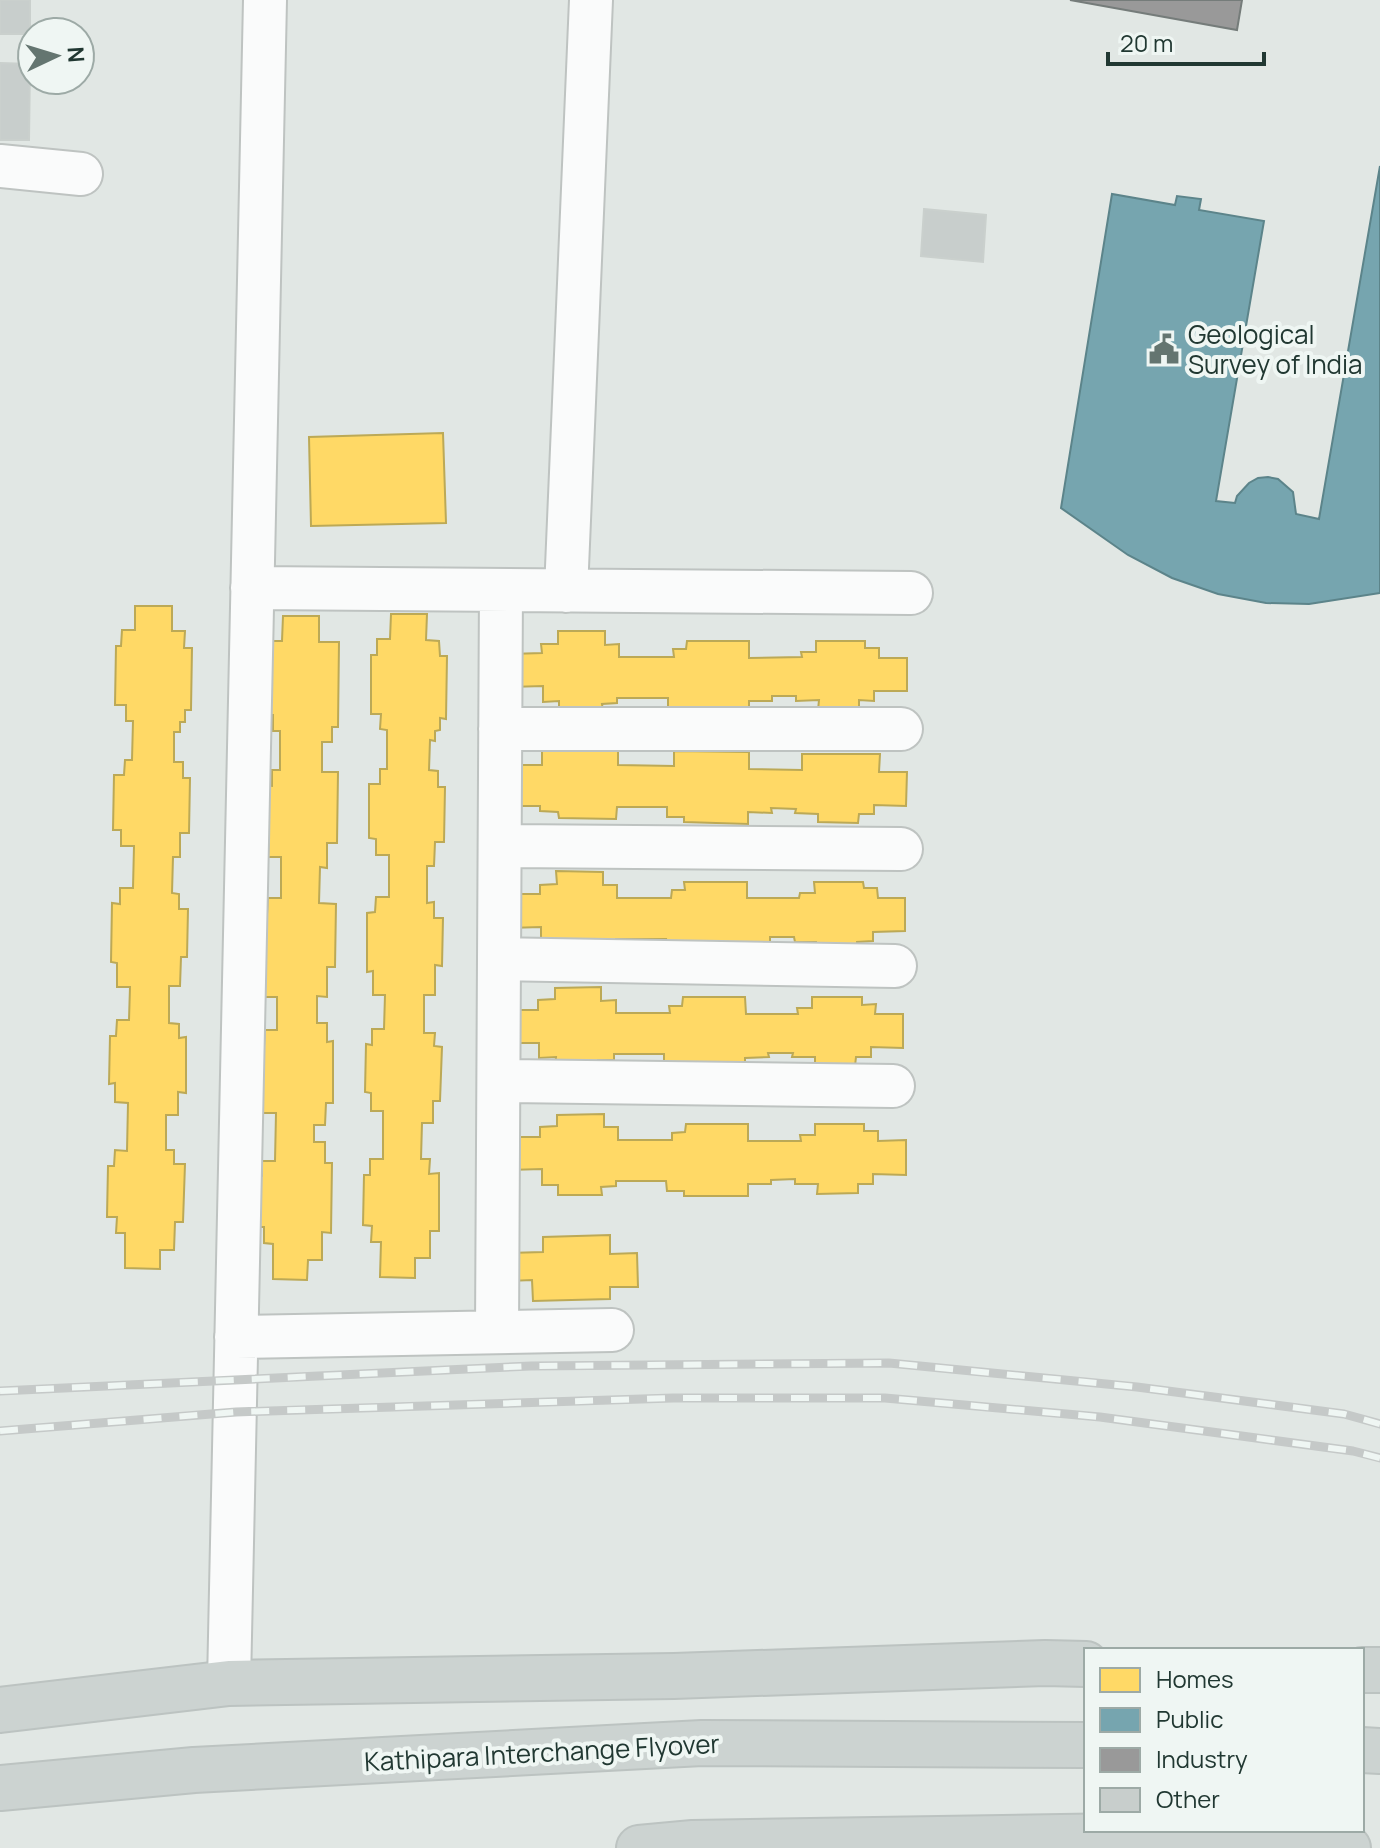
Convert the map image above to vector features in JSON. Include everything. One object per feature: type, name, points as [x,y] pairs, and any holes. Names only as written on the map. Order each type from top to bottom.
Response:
[{"type":"main road","points":[[0,1710],[229,1683],[674,1676],[1084,1664]]},
{"type":"main road","name":"Kathipara Interchange Flyover","points":[[0,1788],[194,1770],[702,1743],[1084,1745]]},
{"type":"main road","points":[[639,1848],[709,1843],[1122,1836],[1348,1848]]},
{"type":"street","points":[[229,1683],[265,0]]},
{"type":"street","points":[[566,591],[591,0]]},
{"type":"street","points":[[0,166],[81,174]]},
{"type":"street","points":[[252,588],[911,593]]},
{"type":"street","points":[[497,1330],[501,590]]},
{"type":"street","points":[[500,729],[901,729]]},
{"type":"street","points":[[500,846],[901,849]]},
{"type":"street","points":[[499,959],[895,966]]},
{"type":"street","points":[[499,1081],[893,1086]]},
{"type":"street","points":[[236,1337],[612,1330]]},
{"type":"building: Homes","points":[[443,433],[446,523],[311,526],[309,437]]},
{"type":"building: Homes","points":[[135,606],[172,606],[172,631],[185,631],[184,648],[192,648],[191,710],[185,710],[185,722],[180,722],[180,732],[174,732],[174,762],[183,762],[183,778],[190,778],[189,833],[180,833],[180,857],[173,857],[172,893],[179,894],[179,909],[188,909],[187,957],[181,957],[180,986],[169,986],[169,1023],[179,1024],[179,1038],[186,1037],[186,1093],[178,1092],[178,1115],[166,1115],[166,1150],[174,1150],[174,1164],[185,1164],[183,1222],[175,1222],[174,1250],[160,1250],[160,1269],[125,1268],[125,1233],[116,1233],[117,1217],[107,1217],[108,1166],[114,1166],[115,1150],[127,1151],[128,1103],[115,1102],[115,1083],[109,1084],[110,1036],[116,1036],[117,1020],[129,1020],[130,987],[117,987],[117,963],[111,962],[112,903],[120,904],[120,888],[133,888],[134,846],[121,846],[121,830],[113,830],[114,775],[124,775],[125,760],[132,760],[133,721],[126,721],[126,705],[115,705],[116,646],[121,646],[122,630],[135,630]]},
{"type":"building: Homes","points":[[391,614],[427,614],[426,640],[439,641],[440,656],[447,656],[446,719],[440,718],[440,730],[435,731],[435,741],[430,740],[429,770],[438,771],[438,787],[445,787],[444,842],[435,842],[434,866],[427,866],[427,903],[434,902],[434,918],[443,918],[442,966],[435,965],[435,995],[424,995],[424,1033],[435,1033],[434,1046],[442,1047],[440,1101],[433,1101],[433,1123],[422,1123],[421,1159],[430,1159],[429,1174],[439,1173],[439,1231],[430,1231],[430,1258],[415,1258],[415,1278],[380,1277],[381,1242],[371,1242],[372,1226],[363,1225],[364,1175],[370,1175],[370,1159],[383,1159],[383,1111],[371,1111],[371,1093],[365,1092],[366,1044],[372,1045],[372,1029],[384,1029],[385,995],[373,995],[373,971],[367,972],[367,913],[375,912],[376,897],[389,897],[389,855],[376,855],[376,839],[369,838],[369,784],[380,784],[380,769],[387,769],[387,730],[380,729],[381,714],[371,714],[371,655],[377,655],[377,639],[390,639]]},
{"type":"building: Homes","points":[[283,616],[319,616],[319,642],[339,642],[338,727],[332,727],[332,742],[322,742],[322,772],[338,772],[337,843],[327,843],[327,868],[320,867],[319,903],[336,904],[335,967],[327,967],[327,997],[317,996],[317,1023],[327,1023],[327,1042],[333,1041],[333,1103],[326,1103],[325,1125],[314,1125],[314,1142],[325,1142],[325,1163],[332,1163],[331,1233],[322,1232],[322,1260],[308,1260],[307,1280],[273,1279],[273,1244],[264,1243],[264,1227],[255,1227],[256,1177],[262,1176],[262,1161],[275,1161],[276,1113],[263,1113],[263,1094],[257,1094],[258,1046],[264,1046],[265,1030],[277,1030],[277,997],[265,997],[260,914],[267,914],[268,898],[281,898],[281,857],[268,857],[269,840],[261,840],[262,785],[272,786],[272,770],[280,770],[280,731],[273,731],[273,715],[263,715],[270,641],[282,641]]},
{"type":"building: Homes","points":[[558,631],[605,631],[605,645],[619,644],[619,657],[674,657],[673,649],[686,649],[687,641],[749,641],[749,658],[802,657],[801,652],[816,652],[816,641],[865,641],[865,648],[879,648],[879,658],[907,658],[907,691],[874,691],[874,701],[859,700],[859,710],[818,710],[819,700],[796,701],[796,696],[772,696],[772,701],[749,701],[749,712],[668,708],[668,698],[617,698],[617,703],[602,704],[603,711],[559,712],[559,701],[543,702],[543,686],[510,687],[510,654],[542,653],[541,644],[558,644]]},
{"type":"building: Homes","points":[[542,749],[618,750],[618,765],[674,766],[674,751],[749,752],[749,769],[802,770],[802,754],[880,754],[879,772],[907,772],[906,806],[874,805],[874,814],[859,814],[858,823],[818,822],[818,814],[771,808],[772,813],[748,812],[748,824],[684,822],[684,817],[667,817],[667,807],[617,807],[616,819],[559,818],[558,812],[540,811],[540,806],[509,806],[510,765],[542,765]]},
{"type":"building: Homes","points":[[556,871],[603,872],[603,885],[617,885],[617,898],[671,898],[672,890],[685,890],[684,882],[747,882],[747,898],[799,898],[800,893],[815,893],[814,882],[863,882],[864,888],[877,888],[878,898],[905,898],[905,931],[873,932],[873,941],[857,942],[857,951],[817,950],[816,942],[795,942],[794,937],[770,937],[770,942],[748,942],[748,954],[665,948],[666,939],[616,939],[616,944],[541,942],[541,927],[508,928],[508,894],[540,894],[540,885],[557,884]]},
{"type":"building: Homes","points":[[601,987],[601,1001],[616,1000],[616,1013],[670,1013],[669,1006],[682,1006],[683,997],[745,997],[746,1014],[798,1014],[797,1008],[812,1008],[812,997],[862,997],[862,1005],[876,1004],[875,1014],[903,1014],[903,1048],[871,1047],[871,1057],[856,1057],[855,1066],[815,1067],[815,1057],[792,1057],[793,1053],[768,1053],[769,1057],[745,1058],[745,1069],[664,1064],[664,1054],[614,1054],[614,1060],[598,1060],[599,1068],[555,1069],[556,1057],[539,1058],[539,1043],[507,1043],[506,1010],[538,1010],[538,1000],[555,999],[555,988]]},
{"type":"building: Homes","points":[[604,1114],[604,1127],[618,1127],[618,1140],[672,1140],[672,1133],[685,1132],[686,1124],[748,1124],[748,1141],[801,1141],[800,1135],[815,1135],[815,1124],[864,1124],[864,1131],[878,1131],[878,1141],[906,1140],[906,1175],[873,1174],[873,1184],[858,1184],[858,1193],[817,1194],[818,1184],[795,1184],[795,1179],[771,1180],[771,1184],[748,1184],[748,1196],[684,1196],[684,1191],[667,1191],[666,1181],[616,1181],[616,1186],[601,1187],[602,1195],[558,1195],[558,1185],[542,1185],[542,1169],[509,1170],[509,1137],[540,1137],[540,1127],[557,1126],[557,1115]]},
{"type":"building: Homes","points":[[610,1235],[610,1254],[637,1253],[638,1287],[610,1287],[610,1299],[533,1301],[532,1280],[509,1281],[507,1253],[543,1252],[543,1237]]},
{"type":"building: Public","name":"Geological Survey of India","points":[[1380,166],[1380,593],[1309,604],[1266,603],[1218,594],[1172,578],[1128,555],[1061,508],[1112,194],[1175,205],[1177,196],[1201,199],[1199,210],[1264,221],[1216,501],[1235,503],[1249,483],[1268,477],[1278,479],[1293,492],[1296,514],[1319,519]]},
{"type":"building: Industry","points":[[1070,0],[1242,0],[1237,30]]},
{"type":"building: Other","points":[[0,0],[30,0],[30,16],[16,16],[16,34],[0,34]]},
{"type":"building: Other","points":[[0,63],[16,64],[16,96],[30,96],[29,140],[0,140]]},
{"type":"building: Other","points":[[924,209],[986,215],[983,262],[921,256]]},
{"type":"railway","points":[[0,1391],[531,1366],[889,1363],[1137,1387],[1344,1414],[1380,1424]]},
{"type":"railway","points":[[0,1431],[236,1412],[673,1398],[885,1398],[1100,1417],[1353,1451],[1380,1458]]},
{"type":"place","name":"Geological Survey of India","points":[[1164,349]]}]
